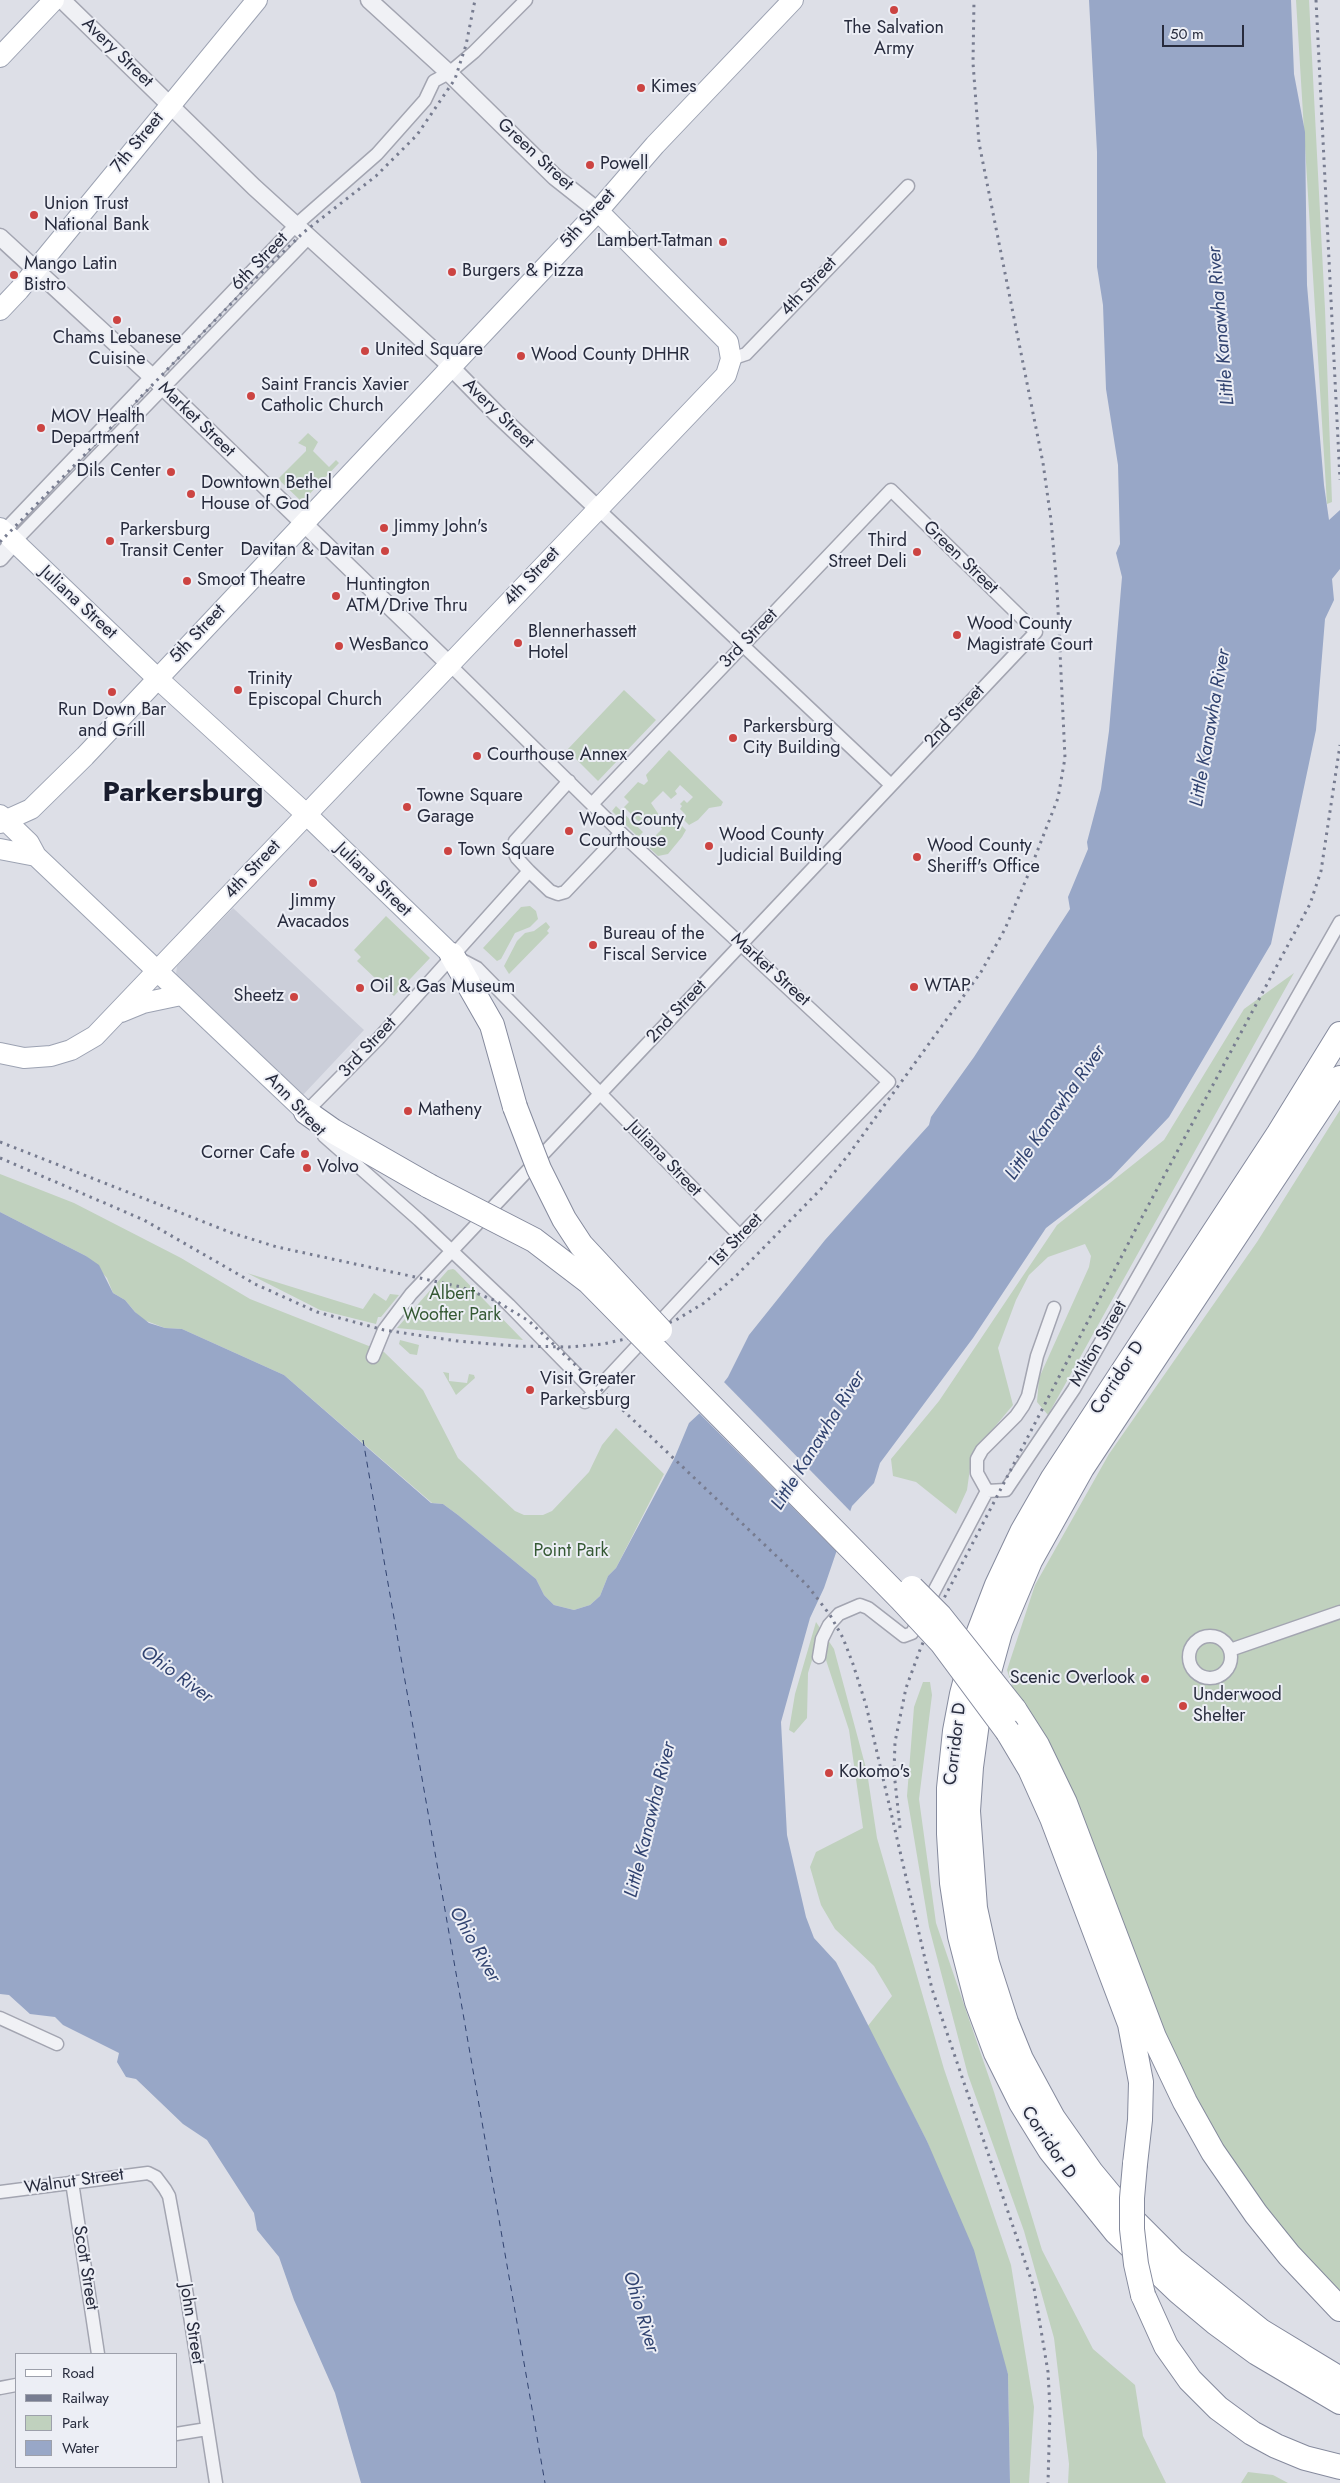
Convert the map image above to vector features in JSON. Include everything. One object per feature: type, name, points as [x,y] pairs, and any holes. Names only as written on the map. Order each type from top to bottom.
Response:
[{"type":"highway","points":[[452,955],[492,1025],[515,1107],[539,1169],[564,1218],[581,1245],[639,1309],[940,1616],[1014,1709],[1037,1745],[1064,1803],[1154,2037],[1185,2102],[1213,2152],[1256,2214],[1289,2255],[1340,2309]]},
{"type":"highway","name":"Corridor D","points":[[1340,1034],[1279,1133],[1063,1463],[1022,1532],[997,1585],[977,1637],[962,1694],[955,1731],[949,1788],[952,1883],[959,1927],[977,2002],[996,2053],[1021,2103],[1050,2150],[1116,2232],[1179,2292],[1216,2323],[1257,2353],[1340,2402]]},
{"type":"highway","name":"Corridor D","points":[[1340,1078],[1082,1468],[1030,1561],[1000,1632],[979,1708],[970,1767],[968,1811],[974,1908],[987,1963],[1006,2022],[1021,2059],[1053,2118],[1108,2193],[1173,2260],[1261,2331],[1340,2379]]},
{"type":"highway","points":[[306,1112],[333,1131],[429,1186],[495,1218],[534,1240],[590,1282],[907,1606],[953,1657],[1008,1732],[1030,1769],[1052,1818],[1130,2024],[1141,2082],[1140,2120],[1132,2198],[1132,2229],[1136,2264],[1143,2295],[1153,2322],[1166,2346],[1190,2380],[1218,2408],[1252,2433],[1276,2446],[1305,2458],[1340,2466]]},
{"type":"main road","points":[[0,57],[54,0]]},
{"type":"main road","name":"7th Street","points":[[0,310],[257,0]]},
{"type":"main road","name":"5th Street","points":[[2,819],[31,808],[85,756],[598,211],[655,145],[793,0]]},
{"type":"main road","name":"Green Street","points":[[598,211],[728,342],[731,359]]},
{"type":"main road","name":"4th Street","points":[[0,1054],[37,1058],[71,1050],[95,1036],[155,971],[233,893],[449,664],[726,376],[731,359]]},
{"type":"main road","name":"Juliana Street","points":[[4,534],[157,678],[306,814],[452,955]]},
{"type":"main road","points":[[22,836],[30,822],[31,808]]},
{"type":"main road","name":"Ann Street","points":[[2,819],[22,836],[36,856],[155,971],[306,1112]]},
{"type":"main road","points":[[0,849],[36,856]]},
{"type":"main road","points":[[118,1013],[143,1003],[181,995]]},
{"type":"street","name":"Avery Street","points":[[62,0],[296,225],[891,785]]},
{"type":"street","name":"Green Street","points":[[369,0],[449,73],[555,177],[598,211]]},
{"type":"street","name":"6th Street","points":[[158,382],[296,225],[377,154],[425,100],[434,81],[449,73],[474,52],[526,0]]},
{"type":"street","name":"4th Street","points":[[731,359],[746,354],[908,186]]},
{"type":"street","name":"Market Street","points":[[0,236],[34,270],[158,382],[621,833],[740,945],[814,1010],[889,1082]]},
{"type":"street","name":"6th Street","points":[[0,558],[4,534],[309,237]]},
{"type":"street","name":"3rd Street","points":[[592,804],[891,490],[906,504]]},
{"type":"street","name":"Green Street","points":[[906,504],[1036,632]]},
{"type":"street","name":"2nd Street","points":[[373,1357],[384,1330],[411,1294],[1036,632]]},
{"type":"street","points":[[569,781],[515,841],[513,850],[517,858],[529,871],[550,891],[558,894],[565,892],[621,833]]},
{"type":"street","name":"3rd Street","points":[[306,1112],[380,1037],[529,871]]},
{"type":"street","name":"Milton Street","points":[[987,1491],[1006,1490],[1074,1389],[1340,922]]},
{"type":"street","name":"Juliana Street","points":[[452,955],[476,968],[740,1236]]},
{"type":"street","name":"1st Street","points":[[585,1402],[740,1236],[889,1082]]},
{"type":"street","name":"Ann Street","points":[[306,1112],[314,1127],[419,1220],[509,1306],[594,1392]]},
{"type":"street","points":[[819,1657],[822,1639],[829,1625],[839,1614],[860,1605],[868,1608],[904,1636],[912,1632],[987,1491],[977,1473],[977,1459],[982,1450],[1016,1416],[1023,1406],[1028,1396],[1037,1356],[1054,1308]]},
{"type":"street","points":[[1230,1650],[1340,1612]]},
{"type":"street","points":[[0,2018],[57,2044]]},
{"type":"street","name":"Walnut Street","points":[[0,2192],[148,2173]]},
{"type":"street","name":"John Street","points":[[148,2173],[156,2177],[169,2196],[216,2483]]},
{"type":"street","name":"Scott Street","points":[[72,2182],[98,2353]]},
{"type":"street","points":[[0,2388],[15,2385]]},
{"type":"street","points":[[178,2434],[207,2429]]},
{"type":"shaded area","points":[[233,908],[364,1030],[302,1096],[176,975],[177,966]]},
{"type":"green space","points":[[1296,0],[1309,0],[1325,309],[1332,502],[1327,504]]},
{"type":"green space","points":[[308,433],[318,442],[313,451],[329,467],[336,460],[339,463],[302,502],[278,479],[306,451],[306,447],[298,443]]},
{"type":"green space","points":[[624,690],[656,720],[598,781],[567,750]]},
{"type":"green space","points":[[669,750],[723,802],[721,806],[709,808],[698,820],[689,825],[681,817],[685,814],[680,809],[682,806],[680,804],[684,800],[687,803],[693,797],[680,785],[675,791],[677,794],[671,799],[663,791],[651,803],[659,815],[654,820],[651,817],[643,826],[624,807],[629,802],[624,797],[638,782],[644,785],[648,781],[646,775]]},
{"type":"green space","points":[[616,806],[643,832],[638,837],[612,811]]},
{"type":"green space","points":[[664,821],[668,821],[674,826],[678,822],[686,830],[668,854],[658,856],[643,842],[648,837],[651,840],[662,829],[659,825]]},
{"type":"green space","points":[[530,906],[536,911],[538,919],[530,927],[515,933],[501,959],[497,961],[483,948],[521,907]]},
{"type":"green space","points":[[386,916],[430,958],[394,996],[357,961],[361,957],[354,950]]},
{"type":"green space","points":[[546,922],[550,927],[547,931],[549,933],[509,974],[504,966],[517,941],[525,933],[534,931]]},
{"type":"green space","points":[[1294,973],[1048,1415],[1037,1402],[1039,1378],[1089,1267],[1091,1256],[1085,1244],[1048,1257],[1029,1275],[1016,1300],[998,1348],[1013,1405],[972,1454],[967,1490],[956,1514],[916,1482],[893,1476],[891,1459],[939,1401],[1057,1225],[1164,1140],[1244,1009]]},
{"type":"green space","points":[[1340,1110],[1340,2298],[1320,2280],[1240,2174],[1180,2071],[1014,1692],[1007,1670],[1035,1585],[1109,1454],[1257,1242]]},
{"type":"green space","name":"Point Park","points":[[0,1174],[74,1203],[181,1258],[250,1299],[384,1352],[423,1390],[458,1458],[515,1511],[524,1515],[543,1515],[552,1511],[589,1472],[602,1445],[616,1428],[664,1474],[616,1568],[608,1576],[600,1596],[590,1605],[574,1610],[554,1605],[544,1595],[536,1579],[443,1504],[432,1503],[284,1375],[182,1329],[165,1328],[141,1319],[125,1300],[113,1293],[107,1278],[86,1256],[0,1212]]},
{"type":"green space","name":"Albert Woofter Park","points":[[453,1269],[523,1340],[397,1328],[448,1270]]},
{"type":"green space","points":[[247,1273],[363,1309],[374,1293],[386,1301],[390,1294],[399,1295],[381,1317],[378,1317],[376,1324],[320,1310]]},
{"type":"green space","points":[[400,1340],[419,1345],[417,1355],[410,1354],[399,1344]]},
{"type":"green space","points":[[443,1372],[449,1373],[449,1381],[467,1383],[469,1374],[474,1375],[475,1378],[456,1395]]},
{"type":"green space","points":[[816,1622],[834,1649],[867,1772],[877,1838],[944,2069],[1011,2265],[1034,2407],[1029,2483],[1010,2483],[1008,2374],[927,2141],[867,2027],[892,1996],[874,1966],[835,1929],[821,1905],[810,1867],[816,1852],[863,1828],[849,1730],[825,1657],[813,1657],[808,1673],[807,1718],[794,1733],[789,1730],[795,1694]]},
{"type":"green space","points":[[923,1682],[930,1682],[932,1695],[919,1799],[936,1923],[994,2092],[1042,2250],[1093,2349],[1135,2385],[1143,2436],[1166,2483],[1068,2483],[1069,2464],[1054,2338],[1024,2231],[968,2075],[929,1927],[907,1796],[914,1707]]},
{"type":"green space","points":[[1248,2472],[1273,2475],[1288,2483],[1241,2483]]},
{"type":"water","points":[[1089,0],[1291,0],[1294,74],[1305,132],[1307,285],[1324,485],[1329,520],[1340,510],[1340,569],[1332,579],[1334,600],[1325,619],[1316,730],[1271,944],[1169,1117],[1111,1178],[1046,1228],[973,1338],[880,1463],[874,1483],[852,1506],[824,1588],[810,1618],[781,1722],[787,1835],[806,1917],[814,1938],[836,1962],[927,2141],[974,2250],[1008,2374],[1010,2483],[361,2483],[335,2393],[294,2300],[279,2257],[257,2230],[254,2213],[207,2140],[183,2124],[136,2079],[126,2077],[117,2062],[119,2053],[63,2025],[55,2017],[30,2014],[9,1995],[0,1994],[0,1212],[86,1256],[99,1265],[113,1293],[125,1300],[135,1312],[149,1323],[165,1328],[182,1329],[284,1375],[431,1503],[443,1504],[536,1579],[544,1595],[554,1605],[574,1610],[590,1605],[600,1596],[608,1576],[616,1568],[674,1459],[689,1423],[702,1411],[728,1377],[749,1335],[825,1240],[929,1125],[931,1117],[974,1057],[1070,909],[1068,897],[1088,849],[1087,842],[1101,789],[1109,731],[1122,577],[1116,553],[1120,544],[1118,465],[1106,389],[1103,305],[1097,267],[1097,152]]},
{"type":"pier","points":[[722,1380],[852,1513],[838,1553],[697,1411]]},
{"type":"ferry route","points":[[363,1440],[545,2483]]},
{"type":"railway","points":[[0,542],[257,277],[304,232],[376,176],[417,135],[455,79],[466,45],[475,0]]},
{"type":"railway","points":[[0,1158],[144,1220],[255,1284],[317,1312],[384,1330],[457,1341],[516,1346],[569,1347],[603,1344],[630,1338],[676,1320],[704,1303],[735,1277],[821,1189],[849,1154],[981,972],[1005,929],[1028,875],[1058,798],[1065,758],[1057,588],[1051,520],[1043,463],[979,143],[973,63],[974,0]]},
{"type":"railway","points":[[1316,0],[1340,480]]},
{"type":"railway","points":[[900,1828],[894,1772],[895,1742],[906,1688],[921,1647],[939,1608],[1141,1219],[1310,904],[1321,871],[1340,745]]},
{"type":"railway","points":[[0,1142],[232,1233],[277,1247],[461,1287],[496,1301],[529,1321],[807,1585],[830,1615],[843,1638],[853,1664],[866,1705],[932,1989],[1034,2288],[1048,2372],[1050,2409],[1048,2483]]},
{"type":"place","name":"The Salvation Army","points":[[894,10]]},
{"type":"place","name":"Kimes","points":[[641,88]]},
{"type":"place","name":"Powell","points":[[590,165]]},
{"type":"place","name":"Union Trust National Bank","points":[[34,215]]},
{"type":"place","name":"Lambert-Tatman","points":[[723,242]]},
{"type":"place","name":"Burgers & Pizza","points":[[452,272]]},
{"type":"place","name":"Mango Latin Bistro","points":[[14,275]]},
{"type":"place","name":"Chams Lebanese Cuisine","points":[[117,320]]},
{"type":"place","name":"United Square","points":[[365,351]]},
{"type":"place","name":"Wood County DHHR","points":[[521,356]]},
{"type":"place","name":"Saint Francis Xavier Catholic Church","points":[[251,396]]},
{"type":"place","name":"MOV Health Department","points":[[41,428]]},
{"type":"place","name":"Dils Center","points":[[171,472]]},
{"type":"place","name":"Downtown Bethel House of God","points":[[191,494]]},
{"type":"place","name":"Jimmy John's","points":[[384,528]]},
{"type":"place","name":"Parkersburg Transit Center","points":[[110,541]]},
{"type":"place","name":"Davitan & Davitan","points":[[385,551]]},
{"type":"place","name":"Third Street Deli","points":[[917,552]]},
{"type":"place","name":"Smoot Theatre","points":[[187,581]]},
{"type":"place","name":"Huntington ATM/Drive Thru","points":[[336,596]]},
{"type":"place","name":"Wood County Magistrate Court","points":[[957,635]]},
{"type":"place","name":"Blennerhassett Hotel","points":[[518,643]]},
{"type":"place","name":"WesBanco","points":[[339,646]]},
{"type":"place","name":"Trinity Episcopal Church","points":[[238,690]]},
{"type":"place","name":"Run Down Bar and Grill","points":[[112,692]]},
{"type":"place","name":"Parkersburg City Building","points":[[733,738]]},
{"type":"place","name":"Courthouse Annex","points":[[477,756]]},
{"type":"place","name":"Towne Square Garage","points":[[407,807]]},
{"type":"place","name":"Wood County Courthouse","points":[[569,831]]},
{"type":"place","name":"Wood County Judicial Building","points":[[709,846]]},
{"type":"place","name":"Town Square","points":[[448,851]]},
{"type":"place","name":"Wood County Sheriff's Office","points":[[917,857]]},
{"type":"place","name":"Jimmy Avacados","points":[[313,883]]},
{"type":"place","name":"Bureau of the Fiscal Service","points":[[593,945]]},
{"type":"place","name":"WTAP","points":[[914,987]]},
{"type":"place","name":"Oil & Gas Museum","points":[[360,988]]},
{"type":"place","name":"Sheetz","points":[[294,997]]},
{"type":"place","name":"Matheny","points":[[408,1111]]},
{"type":"place","name":"Corner Cafe","points":[[305,1154]]},
{"type":"place","name":"Volvo","points":[[307,1168]]},
{"type":"place","name":"Visit Greater Parkersburg","points":[[530,1390]]},
{"type":"place","name":"Scenic Overlook","points":[[1145,1679]]},
{"type":"place","name":"Underwood Shelter","points":[[1183,1706]]},
{"type":"place","name":"Kokomo's","points":[[829,1773]]},
{"type":"district","name":"Parkersburg","points":[[183,794]]},
{"type":"water label","name":"Little Kanawha River","points":[[1222,326]]},
{"type":"water label","name":"Little Kanawha River","points":[[1211,728]]},
{"type":"water label","name":"Little Kanawha River","points":[[1056,1113]]},
{"type":"water label","name":"Little Kanawha River","points":[[819,1441]]},
{"type":"water label","name":"Ohio River","points":[[176,1675]]},
{"type":"water label","name":"Little Kanawha River","points":[[651,1820]]},
{"type":"water label","name":"Ohio River","points":[[474,1945]]},
{"type":"water label","name":"Ohio River","points":[[640,2312]]}]
